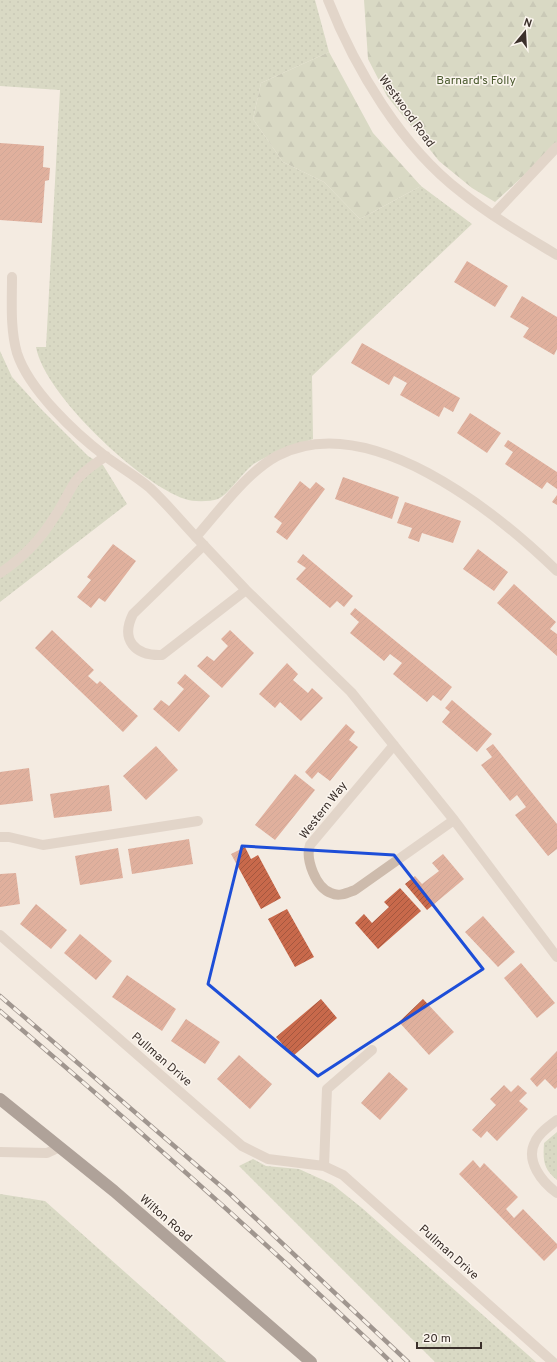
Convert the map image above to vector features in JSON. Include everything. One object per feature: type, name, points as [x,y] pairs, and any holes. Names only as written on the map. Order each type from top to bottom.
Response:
[{"type":"highway","name":"Wilton Road","points":[[0,1099],[60,1147],[311,1362]]},
{"type":"street","name":"Westwood Road","points":[[328,0],[357,63],[380,100],[406,136],[433,168],[460,192],[492,215],[557,255]]},
{"type":"street","points":[[492,215],[557,147]]},
{"type":"street","points":[[12,277],[13,329],[18,353],[25,369],[46,400],[83,438],[150,489],[246,590],[351,692],[454,820],[557,957]]},
{"type":"street","points":[[196,537],[253,474],[264,464],[295,448],[310,445],[342,445],[368,449],[410,464],[474,500],[513,530],[557,571]]},
{"type":"street","points":[[0,573],[21,558],[34,544],[56,516],[76,481],[85,471],[106,456]]},
{"type":"street","points":[[204,545],[133,614],[128,623],[127,634],[135,647],[142,653],[151,656],[162,655],[246,590]]},
{"type":"street","name":"Western Way","points":[[394,745],[310,845],[307,852],[308,860],[312,871],[325,889],[330,893],[343,895],[355,890],[454,820]]},
{"type":"street","points":[[0,837],[9,837],[43,845],[198,821]]},
{"type":"street","name":"Pullman Drive","points":[[0,935],[242,1146],[268,1159],[324,1166],[343,1175],[554,1362]]},
{"type":"street","points":[[324,1166],[327,1089],[372,1050]]},
{"type":"street","points":[[557,1120],[539,1136],[533,1147],[532,1154],[539,1174],[557,1193]]},
{"type":"street","points":[[0,1152],[47,1153],[60,1147]]},
{"type":"highlighted area","points":[[242,846],[394,855],[483,969],[318,1076],[208,984]]},
{"type":"green space","points":[[0,0],[315,0],[329,52],[261,83],[253,119],[283,162],[324,182],[360,219],[421,186],[472,224],[312,376],[313,439],[277,452],[252,465],[223,496],[218,499],[210,501],[192,501],[185,499],[166,490],[144,476],[120,457],[75,412],[56,388],[43,366],[36,347],[46,347],[60,90],[0,86]]},
{"type":"green space","name":"Barnard's Folly","points":[[364,0],[557,0],[557,145],[495,202],[472,188],[439,161],[387,96],[368,59]]},
{"type":"green space","points":[[329,52],[373,133],[421,186],[360,219],[324,182],[283,162],[253,119],[261,83]]},
{"type":"green space","points":[[0,351],[12,377],[42,410],[88,456],[103,465],[127,504],[0,602]]},
{"type":"green space","points":[[557,1132],[557,1180],[546,1168],[544,1143]]},
{"type":"green space","points":[[253,1159],[266,1166],[299,1169],[332,1184],[362,1208],[536,1362],[435,1362],[239,1166]]},
{"type":"green space","points":[[0,1194],[45,1201],[226,1362],[0,1362]]},
{"type":"building","points":[[0,143],[44,146],[43,167],[50,168],[49,180],[45,181],[42,223],[0,220]]},
{"type":"building","points":[[467,261],[508,286],[495,307],[454,282]]},
{"type":"building","points":[[522,296],[557,317],[557,349],[554,355],[523,337],[529,328],[510,317]]},
{"type":"building","points":[[362,343],[460,398],[453,412],[444,407],[439,417],[400,395],[407,383],[394,376],[389,385],[351,363]]},
{"type":"building","points":[[470,413],[501,433],[487,453],[457,433]]},
{"type":"building","points":[[508,440],[557,472],[557,489],[547,482],[542,489],[505,464],[513,452],[504,446]]},
{"type":"building","points":[[343,477],[399,497],[392,519],[335,499]]},
{"type":"building","points":[[300,481],[310,489],[316,482],[325,489],[287,540],[276,532],[282,523],[274,517]]},
{"type":"building","points":[[557,495],[557,505],[552,502]]},
{"type":"building","points":[[405,502],[461,521],[453,543],[422,533],[419,542],[408,538],[412,528],[397,523]]},
{"type":"building","points":[[113,544],[136,561],[105,602],[99,598],[91,608],[77,597],[91,580],[87,577]]},
{"type":"building","points":[[478,549],[508,572],[494,591],[463,569]]},
{"type":"building","points":[[303,554],[353,596],[344,607],[337,601],[330,608],[296,579],[306,568],[297,562]]},
{"type":"building","points":[[514,584],[556,622],[550,629],[557,634],[557,656],[497,603]]},
{"type":"building","points":[[355,608],[452,687],[441,701],[433,695],[427,702],[393,674],[402,663],[390,654],[384,661],[350,633],[359,622],[350,614]]},
{"type":"building","points":[[52,630],[94,670],[88,676],[97,684],[100,681],[138,716],[123,732],[35,648]]},
{"type":"building","points":[[230,630],[254,653],[222,688],[197,666],[207,656],[214,661],[228,646],[221,639]]},
{"type":"building","points":[[287,663],[298,674],[293,680],[308,693],[312,688],[323,698],[301,721],[280,702],[275,708],[259,694]]},
{"type":"building","points":[[185,674],[210,696],[179,732],[153,709],[161,700],[169,706],[184,689],[177,683]]},
{"type":"building","points":[[452,700],[492,734],[477,752],[442,722],[450,712],[445,708]]},
{"type":"building","points":[[346,724],[355,732],[349,740],[358,747],[330,781],[318,772],[312,779],[305,772]]},
{"type":"building","points":[[493,744],[557,824],[557,849],[548,856],[515,815],[526,807],[517,795],[510,801],[481,765],[492,757],[486,749]]},
{"type":"building","points":[[156,746],[178,770],[146,800],[123,776]]},
{"type":"building","points":[[29,768],[33,801],[0,805],[0,772]]},
{"type":"building","points":[[295,774],[315,790],[275,840],[255,825]]},
{"type":"building","points":[[109,785],[112,811],[54,818],[50,794]]},
{"type":"building","points":[[189,839],[193,864],[132,874],[128,849]]},
{"type":"building","points":[[245,847],[251,859],[258,855],[281,898],[261,909],[231,854]]},
{"type":"building","points":[[118,848],[123,878],[80,885],[75,856]]},
{"type":"building","points":[[443,854],[464,879],[427,910],[405,884],[415,876],[422,884],[439,871],[432,863]]},
{"type":"building","points":[[16,873],[20,904],[0,907],[0,874]]},
{"type":"building","points":[[400,888],[421,911],[378,949],[355,923],[364,914],[372,923],[389,907],[384,902]]},
{"type":"building","points":[[36,904],[67,930],[51,949],[20,924]]},
{"type":"building","points":[[287,909],[314,957],[295,967],[268,919]]},
{"type":"building","points":[[483,916],[515,952],[498,967],[465,932]]},
{"type":"building","points":[[80,934],[112,961],[96,980],[64,953]]},
{"type":"building","points":[[521,963],[555,1003],[537,1018],[504,978]]},
{"type":"building","points":[[127,975],[176,1009],[162,1031],[112,997]]},
{"type":"building","points":[[321,999],[337,1018],[293,1056],[276,1037]]},
{"type":"building","points":[[423,999],[454,1032],[429,1055],[399,1022]]},
{"type":"building","points":[[186,1019],[220,1042],[205,1064],[171,1041]]},
{"type":"building","points":[[557,1051],[557,1087],[555,1089],[545,1079],[537,1087],[530,1079]]},
{"type":"building","points":[[239,1055],[272,1084],[250,1109],[217,1079]]},
{"type":"building","points":[[389,1072],[408,1089],[380,1120],[361,1103]]},
{"type":"building","points":[[504,1085],[511,1092],[518,1085],[527,1093],[519,1101],[528,1109],[497,1141],[487,1131],[481,1138],[472,1130],[496,1105],[490,1099]]},
{"type":"building","points":[[473,1160],[480,1168],[484,1163],[518,1197],[506,1209],[514,1218],[523,1209],[557,1244],[557,1248],[544,1261],[459,1174]]},
{"type":"railway","points":[[0,996],[230,1194],[408,1362]]},
{"type":"railway","points":[[0,1011],[198,1184],[296,1272],[391,1362]]}]
